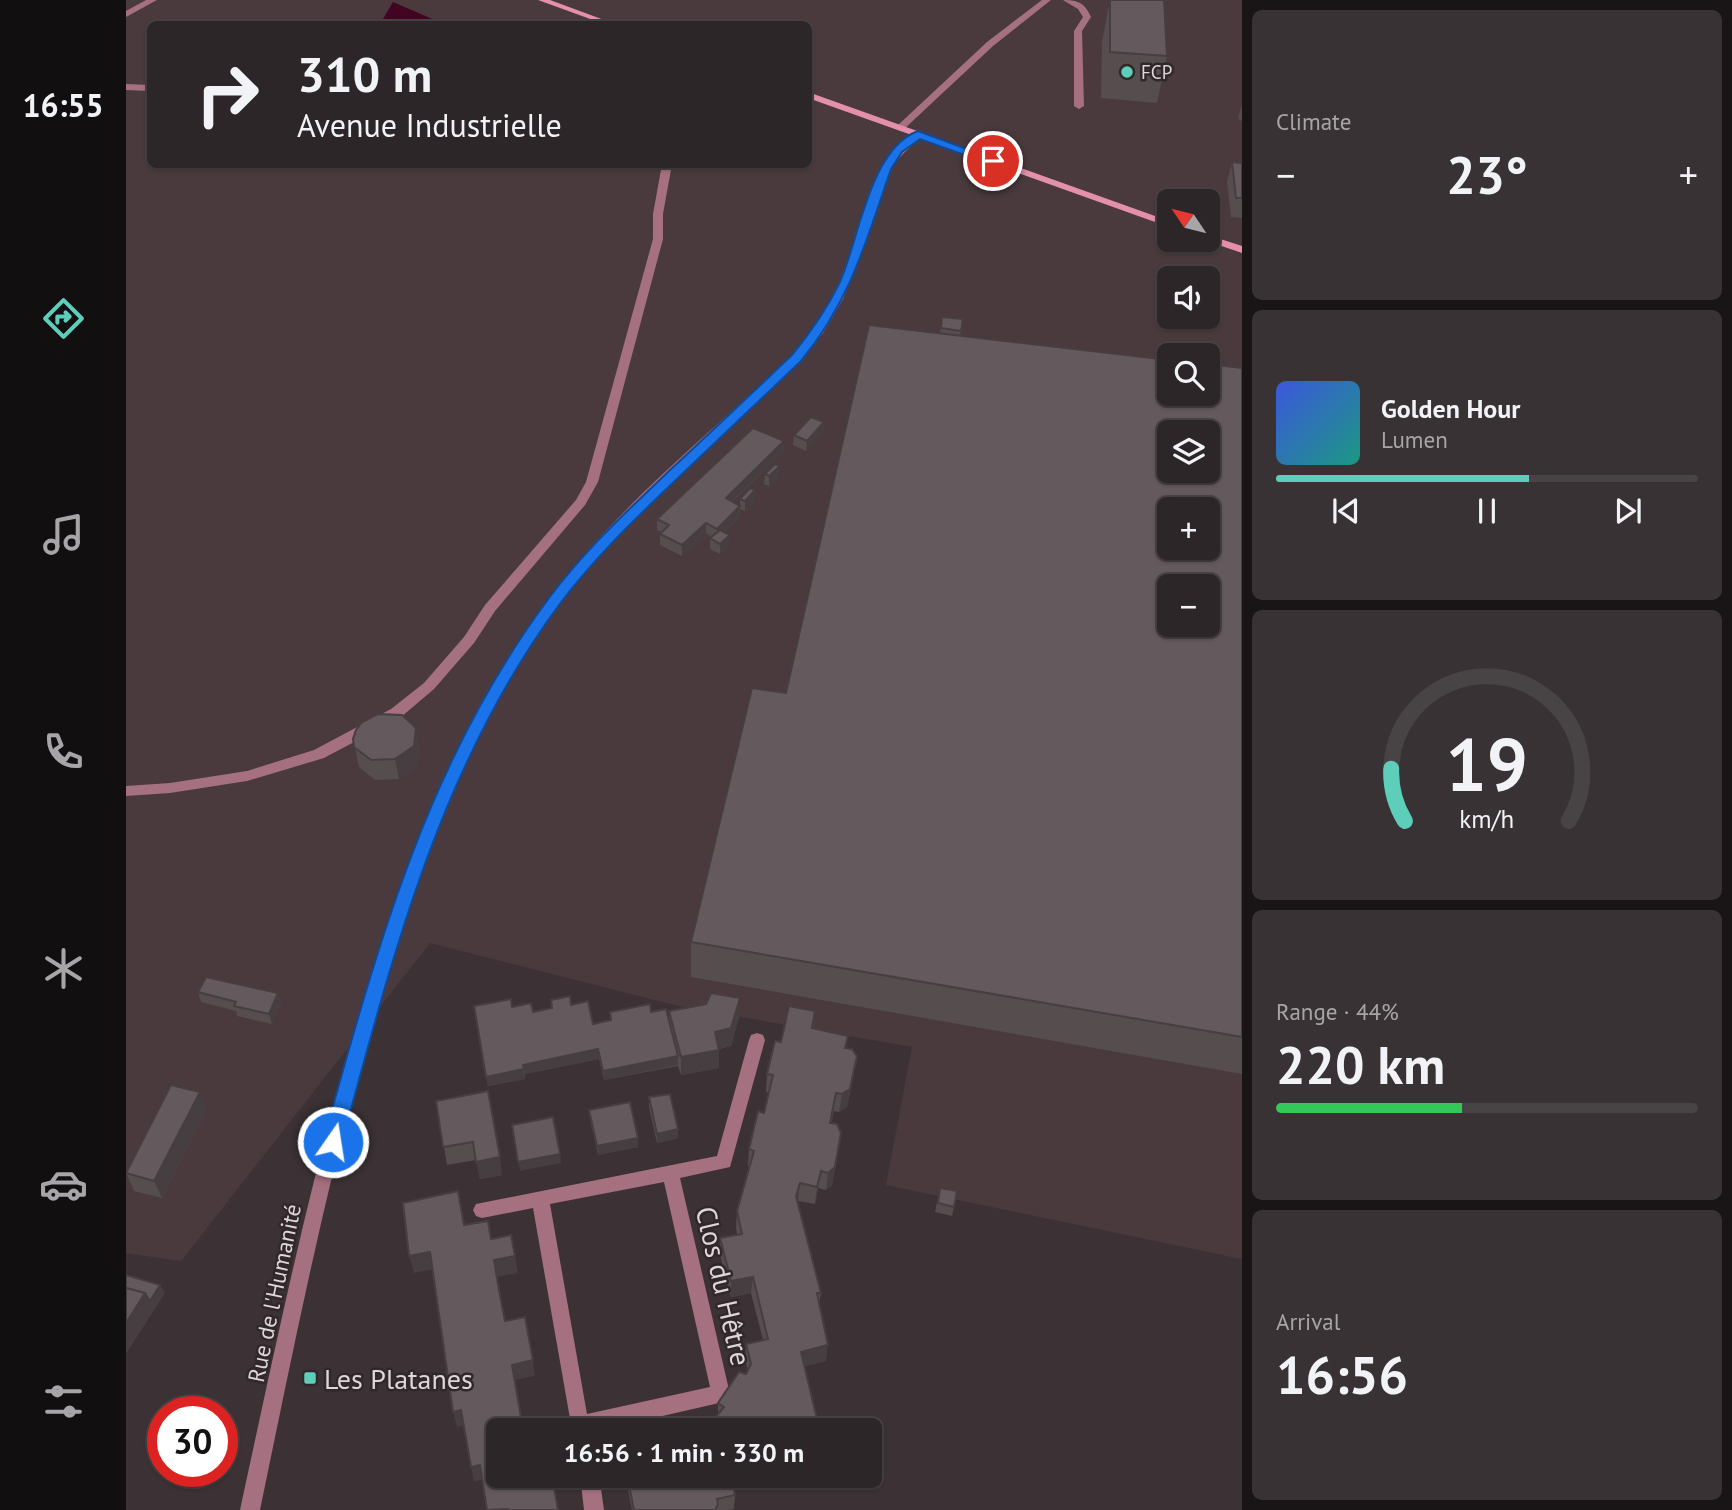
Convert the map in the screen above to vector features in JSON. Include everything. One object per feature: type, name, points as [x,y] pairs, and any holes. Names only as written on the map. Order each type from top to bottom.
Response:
[{"type":"street","points":[[126,13],[153,0]]},
{"type":"street","points":[[542,0],[602,21]]},
{"type":"street","points":[[900,128],[990,44],[1047,0]]},
{"type":"street","points":[[1067,0],[1082,7],[1087,17],[1078,31],[1079,106]]},
{"type":"street","points":[[126,87],[147,88]]},
{"type":"street","points":[[812,96],[1157,220]]},
{"type":"street","name":"Rue de l'Humanité","points":[[250,1510],[310,1228],[372,996],[419,853],[468,741],[517,654],[577,572],[624,520],[796,358],[819,331],[846,283],[888,162],[918,134]]},
{"type":"street","points":[[126,790],[170,788],[247,776],[319,754],[396,713],[429,685],[469,640],[497,600],[581,502],[592,482],[658,239],[658,214],[666,168]]},
{"type":"street","points":[[1220,242],[1242,250]]},
{"type":"street","points":[[482,1210],[724,1162],[757,1040]]},
{"type":"street","name":"Clos du Hêtre","points":[[619,1418],[721,1394],[670,1173]]},
{"type":"street","name":"Clos du Hêtre","points":[[540,1199],[579,1418]]},
{"type":"street","points":[[591,1488],[594,1510]]},
{"type":"shaded area","points":[[126,0],[1242,0],[1242,1259],[886,1185],[912,1047],[678,1006],[430,943],[181,1261],[126,1253]]},
{"type":"shaded area","points":[[393,2],[437,21],[382,21]]},
{"type":"building","points":[[1110,0],[1164,0],[1167,56],[1110,52]]},
{"type":"building","points":[[1232,162],[1242,163],[1242,198],[1236,198]]},
{"type":"building","points":[[942,317],[963,319],[961,331],[941,328]]},
{"type":"building","points":[[869,325],[1157,359],[1157,406],[1220,406],[1220,365],[1242,368],[1242,1037],[691,942],[752,688],[786,693]]},
{"type":"building","points":[[811,417],[824,422],[807,441],[794,435]]},
{"type":"building","points":[[753,428],[784,441],[726,498],[740,506],[717,529],[706,523],[682,545],[660,534],[669,525],[657,519]]},
{"type":"building","points":[[775,464],[780,466],[769,476],[765,474]]},
{"type":"building","points":[[750,488],[755,490],[745,501],[740,499]]},
{"type":"building","points":[[720,530],[730,535],[720,544],[710,538]]},
{"type":"building","points":[[378,714],[402,715],[416,728],[414,746],[395,759],[371,760],[354,747],[356,730],[362,722]]},
{"type":"building","points":[[206,977],[278,993],[269,1014],[234,1006],[236,1002],[198,992]]},
{"type":"building","points":[[711,993],[740,998],[731,1028],[715,1032],[719,1050],[681,1057],[669,1011],[706,1004]]},
{"type":"building","points":[[570,996],[571,1005],[588,1001],[593,1024],[611,1020],[610,1012],[650,1004],[651,1012],[666,1009],[678,1056],[603,1071],[598,1049],[523,1065],[524,1069],[486,1077],[474,1006],[511,999],[512,1007],[531,1003],[533,1012],[552,1008],[551,1000]]},
{"type":"building","points":[[789,1006],[815,1011],[812,1028],[848,1036],[845,1048],[852,1049],[857,1056],[850,1089],[842,1094],[836,1093],[830,1123],[837,1124],[841,1133],[835,1167],[828,1173],[821,1171],[817,1187],[800,1183],[796,1196],[821,1293],[817,1293],[828,1345],[801,1352],[817,1418],[715,1418],[724,1407],[718,1403],[739,1372],[746,1374],[751,1364],[746,1344],[768,1339],[753,1277],[731,1281],[720,1238],[742,1234],[737,1211],[754,1151],[749,1149],[758,1111],[764,1113],[773,1075],[767,1074],[775,1041],[781,1042]]},
{"type":"building","points":[[171,1085],[200,1092],[154,1181],[126,1173]]},
{"type":"building","points":[[488,1091],[500,1157],[476,1162],[473,1142],[443,1147],[436,1101]]},
{"type":"building","points":[[670,1094],[678,1129],[657,1134],[649,1097]]},
{"type":"building","points":[[630,1102],[638,1138],[597,1146],[589,1110]]},
{"type":"building","points":[[553,1117],[560,1154],[518,1162],[512,1125]]},
{"type":"building","points":[[940,1188],[957,1191],[954,1207],[938,1203]]},
{"type":"building","points":[[458,1191],[464,1225],[488,1221],[491,1239],[511,1235],[515,1256],[494,1260],[499,1290],[505,1321],[525,1317],[533,1360],[512,1365],[521,1418],[486,1418],[486,1488],[554,1488],[558,1510],[487,1510],[480,1465],[471,1467],[461,1410],[453,1412],[430,1252],[409,1256],[403,1203]]},
{"type":"building","points":[[126,1275],[160,1285],[150,1301],[145,1293],[126,1288]]},
{"type":"building","points":[[126,1288],[145,1293],[126,1323]]},
{"type":"building","points":[[630,1488],[734,1488],[735,1495],[717,1499],[715,1510],[634,1510]]},
{"type":"place","name":"FCP","points":[[1127,72]]},
{"type":"place","name":"Les Platanes","points":[[310,1378]]},
{"type":"route","points":[[333,1142],[386,947],[419,853],[442,795],[468,741],[517,654],[555,600],[609,536],[796,358],[819,331],[846,283],[888,162],[898,150],[918,134],[993,161]]}]
